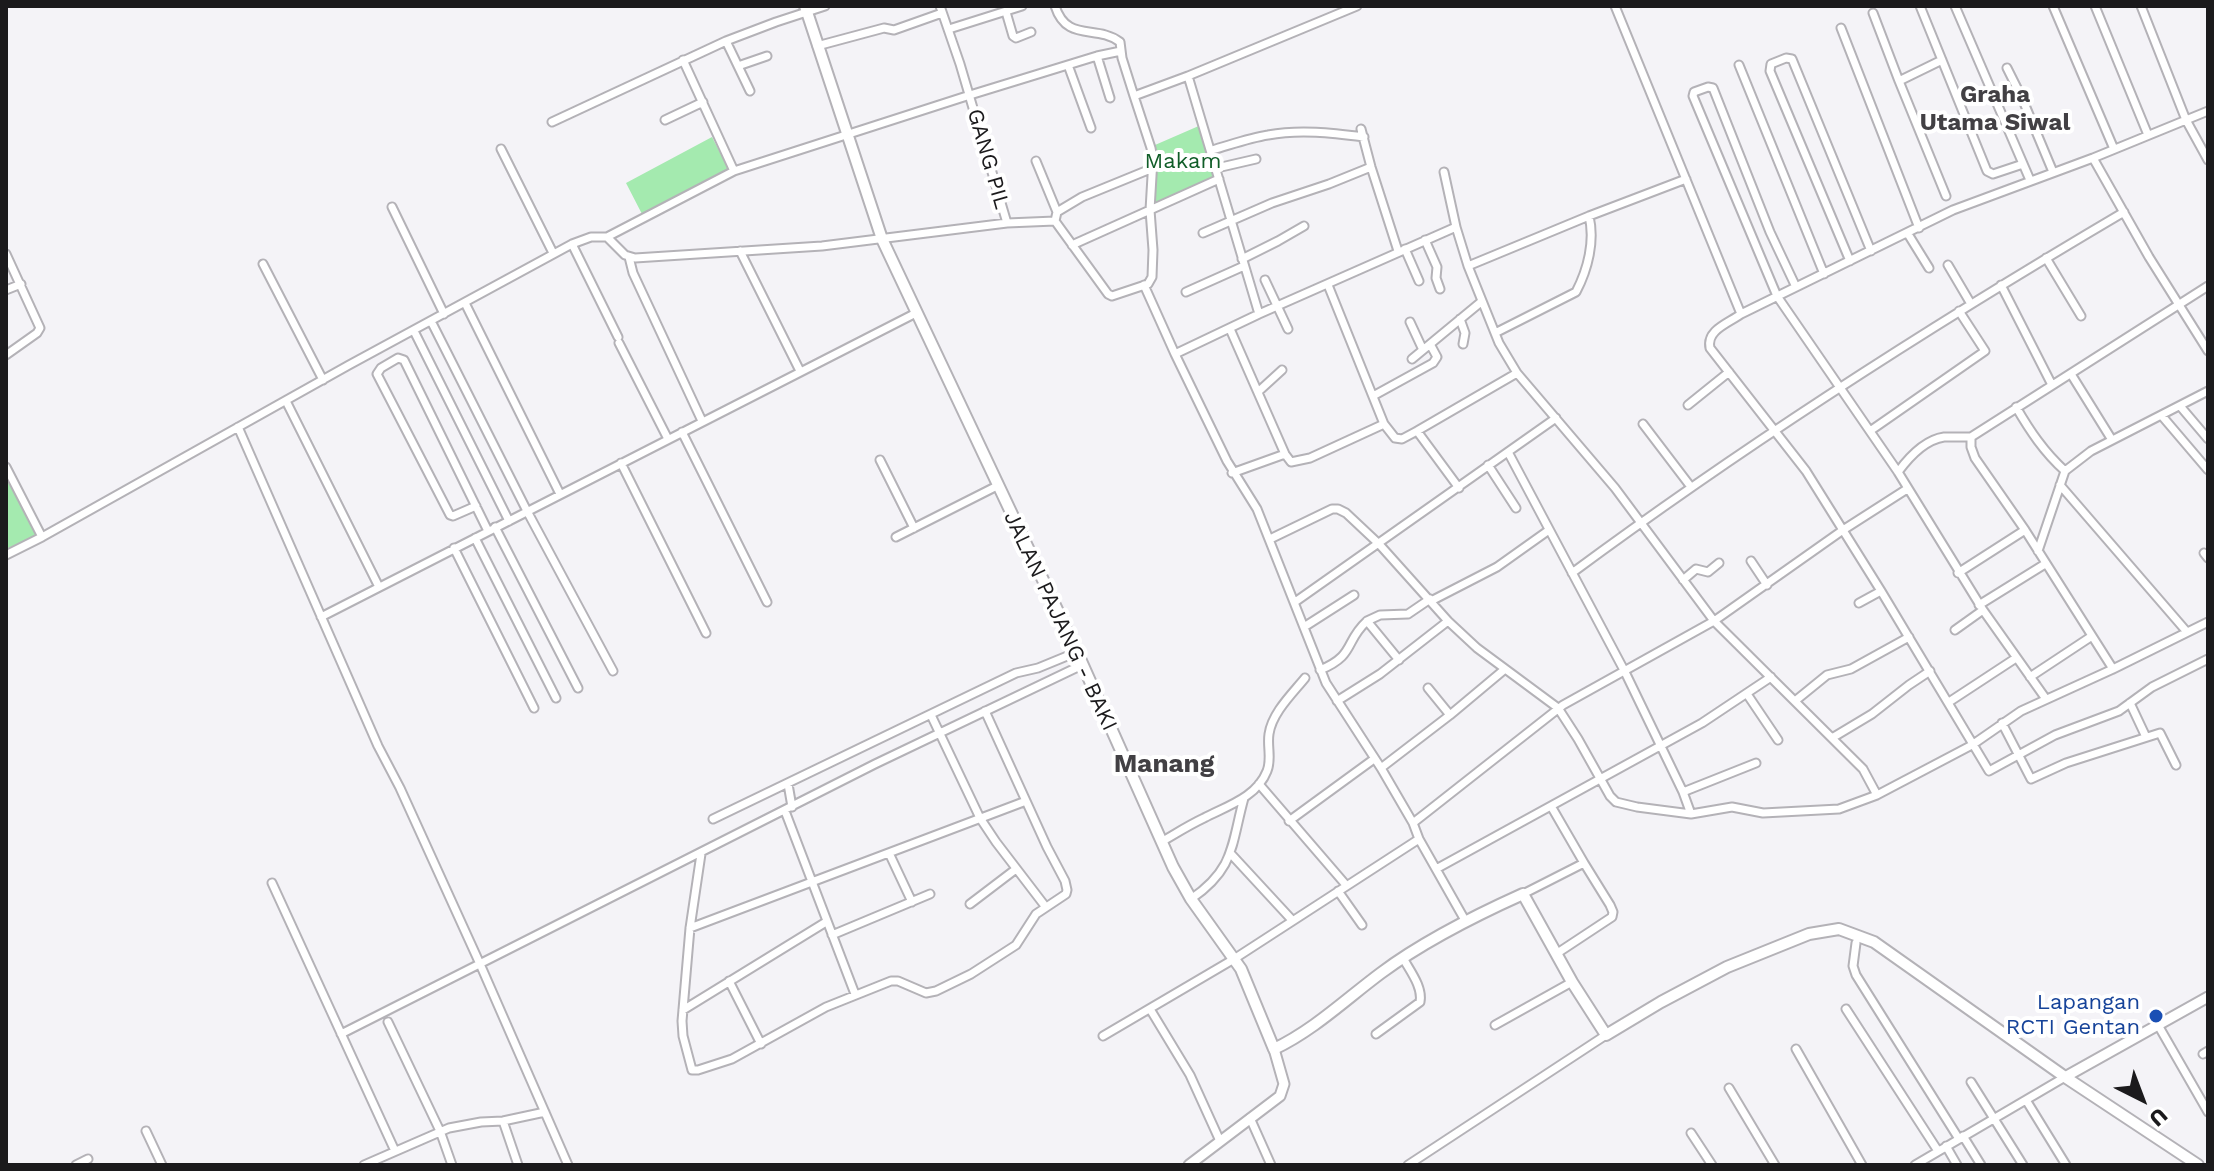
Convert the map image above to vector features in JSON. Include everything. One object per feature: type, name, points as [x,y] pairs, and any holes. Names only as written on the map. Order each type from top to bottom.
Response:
[{"type":"main road","name":"JALAN PAJANG - BAKI","points":[[806,10],[882,239],[1077,652],[1161,842],[1191,899],[1246,978],[1274,1049]]},
{"type":"main road","points":[[1274,1049],[1310,1028],[1383,971],[1437,936],[1523,894],[1572,982],[1606,1035],[1661,1002],[1746,958],[1809,934],[1839,929],[1856,938],[1874,942],[2065,1077],[2198,1165]]},
{"type":"street","points":[[552,122],[726,41],[806,10],[825,6]]},
{"type":"street","points":[[949,29],[1022,6]]},
{"type":"street","points":[[1036,161],[1057,212],[1055,221],[1109,295],[1148,284],[1152,277],[1153,250],[1151,148],[1120,42],[1112,36],[1072,29],[1061,20],[1055,6]]},
{"type":"street","points":[[1134,96],[1357,6]]},
{"type":"street","points":[[1615,6],[1741,314]]},
{"type":"street","points":[[1920,6],[1987,171],[1993,174],[2023,164]]},
{"type":"street","points":[[1955,6],[2030,180]]},
{"type":"street","points":[[2053,6],[2114,149]]},
{"type":"street","points":[[2095,6],[2148,135]]},
{"type":"street","points":[[2141,6],[2186,120],[2208,160]]},
{"type":"street","points":[[817,46],[884,28],[894,30],[941,10]]},
{"type":"street","name":"GANG PIL","points":[[941,10],[970,95],[1007,223]]},
{"type":"street","points":[[1006,12],[1013,36],[1016,38],[1031,32]]},
{"type":"street","points":[[1873,13],[1946,196]]},
{"type":"street","points":[[1841,28],[1919,228]]},
{"type":"street","points":[[726,41],[750,91]]},
{"type":"street","points":[[6,555],[572,244],[591,237],[607,237],[734,171],[970,95],[1121,51]]},
{"type":"street","points":[[738,66],[767,56]]},
{"type":"street","points":[[1097,56],[1110,98]]},
{"type":"street","points":[[1850,261],[1770,71],[1771,64],[1792,59],[1871,251]]},
{"type":"street","points":[[683,60],[734,171]]},
{"type":"street","points":[[1899,81],[1942,60]]},
{"type":"street","points":[[1068,65],[1091,128]]},
{"type":"street","points":[[1739,65],[1824,274]]},
{"type":"street","points":[[2007,68],[2053,172]]},
{"type":"street","points":[[1188,76],[1259,314]]},
{"type":"street","points":[[1796,287],[1770,232],[1713,88],[1694,92],[1693,96],[1777,296],[1898,472],[1958,573],[2046,699]]},
{"type":"street","points":[[665,120],[703,102]]},
{"type":"street","points":[[2208,111],[1953,210],[1741,314],[1711,334],[1709,341],[1710,348],[1806,471],[1989,771],[2055,735],[2119,711],[2162,681],[2208,659]]},
{"type":"street","points":[[1212,150],[1269,134],[1316,131],[1362,133],[1371,167],[1402,250],[1419,281]]},
{"type":"street","points":[[501,149],[553,253]]},
{"type":"street","points":[[2093,158],[2149,257],[2208,351]]},
{"type":"street","points":[[1217,168],[1256,159]]},
{"type":"street","points":[[1203,233],[1272,203],[1371,167]]},
{"type":"street","points":[[1057,212],[1082,197],[1153,168]]},
{"type":"street","points":[[1444,172],[1456,227],[1481,302],[1517,373],[1615,488],[1714,621],[1863,769],[1877,795]]},
{"type":"street","points":[[1072,245],[1219,179]]},
{"type":"street","points":[[1468,266],[1686,179]]},
{"type":"street","points":[[392,207],[444,314]]},
{"type":"street","points":[[1572,573],[1691,487],[1840,386],[2124,212]]},
{"type":"street","points":[[1495,333],[1576,292],[1590,254],[1593,231],[1589,216]]},
{"type":"street","points":[[607,237],[629,257],[822,246],[1007,223],[1055,221]]},
{"type":"street","points":[[1186,292],[1304,226]]},
{"type":"street","points":[[1175,354],[1456,227]]},
{"type":"street","points":[[1908,234],[1929,268]]},
{"type":"street","points":[[1425,240],[1437,267],[1436,278],[1440,289]]},
{"type":"street","points":[[572,244],[668,439]]},
{"type":"street","points":[[740,251],[800,371]]},
{"type":"street","points":[[6,254],[40,328],[6,355]]},
{"type":"street","points":[[629,257],[633,273],[702,421]]},
{"type":"street","points":[[2046,258],[2081,316]]},
{"type":"street","points":[[263,264],[323,380]]},
{"type":"street","points":[[1948,265],[1971,304]]},
{"type":"street","points":[[1265,280],[1288,329]]},
{"type":"street","points":[[6,290],[21,284]]},
{"type":"street","points":[[1144,285],[1232,473],[1253,500],[1320,670],[1413,823],[1466,922]]},
{"type":"street","points":[[1328,285],[1384,424],[1396,438],[1402,439],[1417,431],[1517,373]]},
{"type":"street","points":[[2001,285],[2052,385]]},
{"type":"street","points":[[1898,472],[1912,453],[1932,441],[1944,437],[1971,437],[2208,286]]},
{"type":"street","points":[[1412,359],[1481,302]]},
{"type":"street","points":[[465,303],[560,494]]},
{"type":"street","points":[[1870,431],[1985,351],[1959,311]]},
{"type":"street","points":[[321,617],[916,313]]},
{"type":"street","points":[[1460,319],[1465,333],[1463,344]]},
{"type":"street","points":[[431,321],[527,511],[613,671]]},
{"type":"street","points":[[1410,322],[1423,350]]},
{"type":"street","points":[[1230,329],[1291,462],[1347,442],[1384,424]]},
{"type":"street","points":[[414,331],[509,521]]},
{"type":"street","points":[[1373,396],[1433,363],[1437,357],[1430,344]]},
{"type":"street","points":[[476,506],[450,515],[377,374],[381,368],[398,358],[404,360],[476,506],[492,529],[578,688]]},
{"type":"street","points":[[1259,391],[1282,370]]},
{"type":"street","points":[[1688,405],[1729,372]]},
{"type":"street","points":[[2071,374],[2112,440]]},
{"type":"street","points":[[2038,551],[2065,471],[2091,451],[2208,391]]},
{"type":"street","points":[[286,401],[379,587]]},
{"type":"street","points":[[2180,406],[2208,439]]},
{"type":"street","points":[[2016,407],[2034,437],[2065,471]]},
{"type":"street","points":[[2162,416],[2208,470]]},
{"type":"street","points":[[1295,602],[1556,418]]},
{"type":"street","points":[[1643,424],[1691,487]]},
{"type":"street","points":[[238,427],[568,1165]]},
{"type":"street","points":[[1417,431],[1459,488]]},
{"type":"street","points":[[682,432],[767,602]]},
{"type":"street","points":[[1971,437],[1975,458],[2025,530],[2113,669]]},
{"type":"street","points":[[1508,452],[1625,672],[1691,814]]},
{"type":"street","points":[[1232,473],[1285,454]]},
{"type":"street","points":[[880,460],[914,528]]},
{"type":"street","points":[[621,463],[706,633]]},
{"type":"street","points":[[1488,465],[1516,508]]},
{"type":"street","points":[[6,467],[42,537]]},
{"type":"street","points":[[2060,485],[2187,632]]},
{"type":"street","points":[[896,537],[997,486]]},
{"type":"street","points":[[1413,823],[1560,707],[1714,621],[1907,489]]},
{"type":"street","points":[[1270,539],[1332,509],[1346,513],[1433,599],[1448,621],[1477,648],[1560,707],[1599,778],[1616,802],[1691,814],[1732,807],[1763,813],[1839,809],[1877,795],[1972,745],[2021,711],[2208,622]]},
{"type":"street","points":[[1320,670],[1335,664],[1345,655],[1360,627],[1367,621],[1380,615],[1408,614],[1497,567],[1549,530]]},
{"type":"street","points":[[1958,573],[2025,530]]},
{"type":"street","points":[[475,538],[556,698]]},
{"type":"street","points":[[454,548],[534,708]]},
{"type":"street","points":[[1751,561],[1767,585]]},
{"type":"street","points":[[1683,580],[1696,569],[1708,572],[1719,563]]},
{"type":"street","points":[[1955,630],[1981,607],[2045,564]]},
{"type":"street","points":[[1859,603],[1881,591]]},
{"type":"street","points":[[1304,627],[1354,595]]},
{"type":"street","points":[[1367,621],[1399,660]]},
{"type":"street","points":[[1337,701],[1399,660],[1448,621]]},
{"type":"street","points":[[2030,677],[2092,636]]},
{"type":"street","points":[[1795,701],[1827,675],[1851,669],[1909,637]]},
{"type":"street","points":[[713,819],[1016,673],[1038,668],[1077,652]]},
{"type":"street","points":[[1949,702],[2016,658]]},
{"type":"street","points":[[341,1034],[939,733],[1082,665]]},
{"type":"street","points":[[1381,768],[1505,669]]},
{"type":"street","points":[[1832,738],[1872,714],[1930,671]]},
{"type":"street","points":[[1436,869],[1702,723],[1771,677]]},
{"type":"street","points":[[1161,842],[1244,798],[1259,784],[1269,762],[1270,728],[1305,678]]},
{"type":"street","points":[[1428,688],[1450,715]]},
{"type":"street","points":[[1747,694],[1778,740]]},
{"type":"street","points":[[2130,703],[2146,737]]},
{"type":"street","points":[[701,854],[690,928],[683,1010],[683,1036],[692,1070],[732,1059],[826,1007],[891,981],[926,993],[971,974],[1016,945],[1036,914],[1066,894],[1067,890],[985,711]]},
{"type":"street","points":[[931,715],[980,818],[1045,906]]},
{"type":"street","points":[[2002,723],[2031,779],[2066,763],[2162,734],[2176,765]]},
{"type":"street","points":[[1289,821],[1374,759]]},
{"type":"street","points":[[1683,792],[1756,763]]},
{"type":"street","points":[[788,784],[788,809],[811,882],[855,994]]},
{"type":"street","points":[[1259,784],[1346,885]]},
{"type":"street","points":[[1191,899],[1216,878],[1231,854],[1244,798]]},
{"type":"street","points":[[690,928],[1026,801]]},
{"type":"street","points":[[1551,806],[1613,912],[1612,917],[1556,954]]},
{"type":"street","points":[[1103,1036],[1234,959],[1419,839]]},
{"type":"street","points":[[889,853],[912,902]]},
{"type":"street","points":[[1231,854],[1292,920]]},
{"type":"street","points":[[1523,894],[1584,863]]},
{"type":"street","points":[[970,904],[1016,869]]},
{"type":"street","points":[[272,883],[395,1151]]},
{"type":"street","points":[[1338,891],[1362,925]]},
{"type":"street","points":[[832,935],[930,894]]},
{"type":"street","points":[[683,1010],[826,922]]},
{"type":"street","points":[[1856,938],[1853,966],[1856,975],[1981,1165]]},
{"type":"street","points":[[1376,1034],[1420,1002],[1422,995],[1403,958]]},
{"type":"street","points":[[729,981],[761,1044]]},
{"type":"street","points":[[1495,1025],[1572,982]]},
{"type":"street","points":[[1915,1165],[2208,997]]},
{"type":"street","points":[[1150,1009],[1190,1075],[1220,1141]]},
{"type":"street","points":[[1846,1009],[1942,1149],[1957,1165]]},
{"type":"street","points":[[388,1022],[440,1131],[452,1165]]},
{"type":"street","points":[[2158,1025],[2208,1112]]},
{"type":"street","points":[[1408,1165],[1606,1035]]},
{"type":"street","points":[[1189,1165],[1273,1102],[1283,1091],[1283,1077],[1274,1049]]},
{"type":"street","points":[[1796,1049],[1862,1165]]},
{"type":"street","points":[[1971,1082],[2023,1165]]},
{"type":"street","points":[[1729,1088],[1775,1165]]},
{"type":"street","points":[[2026,1100],[2066,1165]]},
{"type":"street","points":[[364,1165],[440,1131],[545,1112]]},
{"type":"street","points":[[1250,1118],[1271,1165]]},
{"type":"street","points":[[503,1121],[518,1165]]},
{"type":"street","points":[[146,1131],[162,1165]]},
{"type":"street","points":[[1691,1133],[1712,1165]]},
{"type":"street","points":[[76,1165],[88,1159]]},
{"type":"green space","name":"Makam","points":[[1201,125],[1216,178],[1155,204],[1155,145]]},
{"type":"green space","points":[[712,137],[729,170],[643,216],[626,183]]},
{"type":"green space","points":[[10,480],[38,534],[6,549],[6,482]]},
{"type":"place","name":"Lapangan RCTI Gentan","points":[[2156,1016]]},
{"type":"district","name":"Graha Utama Siwal","points":[[1995,109]]},
{"type":"district","name":"Manang","points":[[1164,764]]}]
